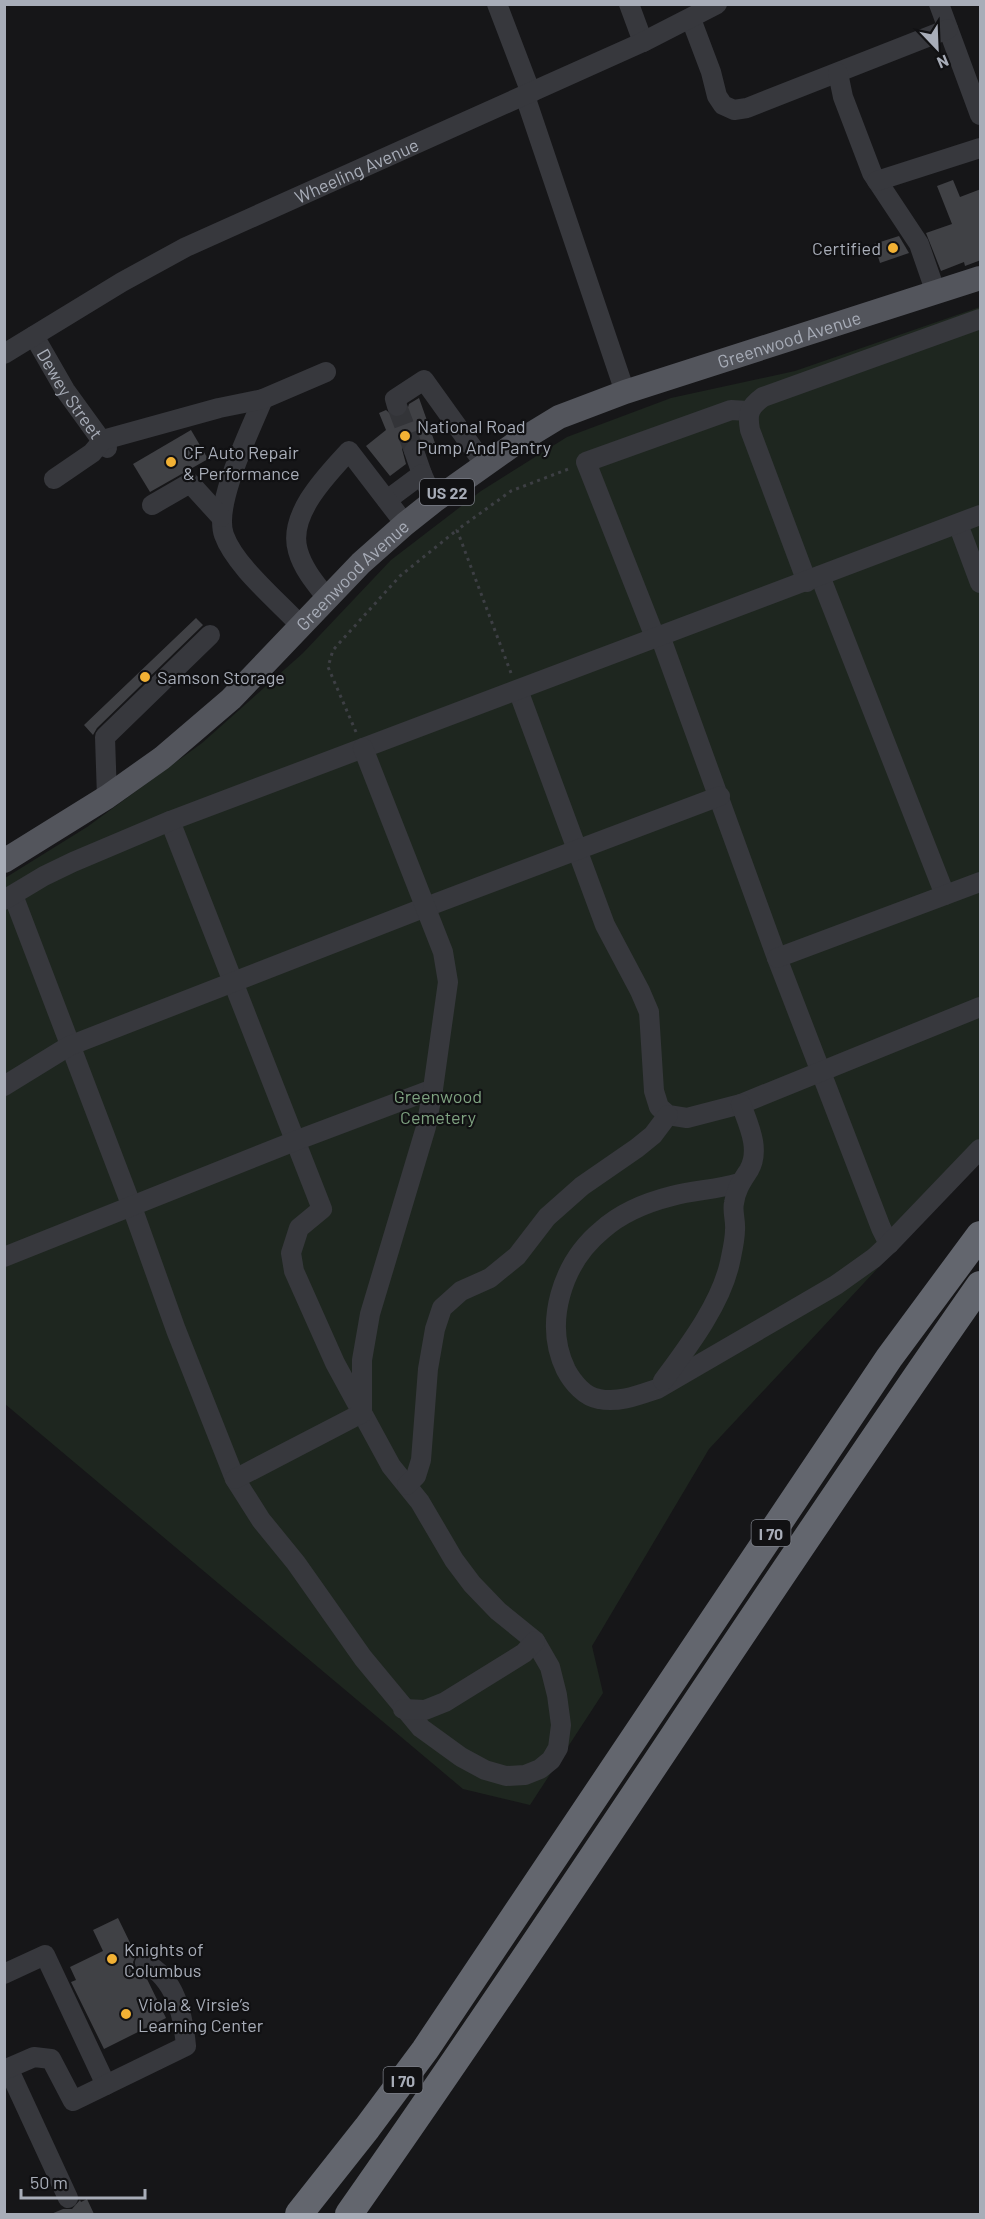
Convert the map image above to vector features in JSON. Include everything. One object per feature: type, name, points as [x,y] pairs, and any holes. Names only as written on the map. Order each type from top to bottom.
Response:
[{"type":"highway","name":"I 70","points":[[299,2214],[425,2050],[890,1358],[981,1236]]},
{"type":"highway","name":"I 70","points":[[349,2214],[525,1959],[756,1611],[981,1285]]},
{"type":"main road","name":"Greenwood Avenue","points":[[4,861],[107,797],[162,758],[231,699],[361,563],[405,524],[485,465],[559,417],[625,392],[981,278]]},
{"type":"street","points":[[497,4],[625,392]]},
{"type":"street","points":[[629,4],[643,42]]},
{"type":"street","name":"Wheeling Avenue","points":[[4,354],[186,247],[643,42],[717,4]]},
{"type":"street","points":[[939,4],[981,115]]},
{"type":"street","points":[[691,19],[711,72],[717,96],[723,105],[734,110],[747,108],[948,29]]},
{"type":"street","points":[[838,73],[843,97],[872,173],[919,244],[936,293]]},
{"type":"street","points":[[877,181],[981,148]]},
{"type":"street","points":[[945,895],[750,430],[748,411],[763,397],[981,319]]},
{"type":"street","name":"Dewey Street","points":[[34,336],[65,390],[105,444]]},
{"type":"street","points":[[54,479],[105,444],[219,408],[263,399],[326,372]]},
{"type":"street","points":[[397,406],[395,399],[424,380],[485,465]]},
{"type":"street","points":[[263,399],[232,473],[221,517],[224,534],[238,560],[301,626]]},
{"type":"street","points":[[748,411],[731,410],[586,462],[653,632],[663,644],[777,958],[889,1244]]},
{"type":"street","points":[[327,598],[306,570],[297,551],[296,536],[302,513],[317,487],[349,451],[405,524]]},
{"type":"street","points":[[414,451],[434,501]]},
{"type":"street","points":[[387,500],[422,474]]},
{"type":"street","points":[[152,505],[189,483],[221,517]]},
{"type":"street","points":[[170,821],[322,1209],[300,1228],[291,1253],[294,1271],[335,1363],[391,1466],[420,1502],[454,1560],[472,1584],[498,1611],[535,1641],[549,1667],[557,1695],[561,1725],[558,1749],[551,1760],[540,1769],[525,1775],[506,1776],[485,1770],[460,1757],[421,1728],[363,1658],[296,1563],[261,1520],[235,1479],[212,1425],[132,1207],[9,897],[73,862],[170,821],[981,515]]},
{"type":"street","points":[[958,524],[981,583]]},
{"type":"street","points":[[107,797],[105,737],[210,635]]},
{"type":"street","points":[[518,690],[605,925],[649,1012],[654,1091],[659,1107],[668,1115],[687,1118],[741,1104],[981,1007]]},
{"type":"street","points":[[362,1413],[362,1360],[370,1314],[426,1127],[448,982],[443,952],[363,748]]},
{"type":"street","points":[[4,1086],[69,1046],[720,796]]},
{"type":"street","points":[[777,958],[981,882]]},
{"type":"street","points":[[4,1257],[295,1141],[433,1089]]},
{"type":"street","points":[[657,1389],[700,1328],[730,1264],[735,1231],[733,1204],[739,1183],[750,1168],[755,1154],[752,1135],[741,1104]]},
{"type":"street","points":[[407,1485],[416,1476],[421,1460],[428,1370],[435,1329],[442,1308],[461,1291],[490,1278],[517,1256],[547,1217],[582,1186],[645,1142],[668,1115]]},
{"type":"street","points":[[739,1183],[718,1190],[672,1196],[620,1217],[601,1230],[583,1251],[561,1291],[555,1336],[570,1378],[581,1390],[597,1399],[613,1401],[657,1389],[836,1285],[874,1258],[889,1244],[981,1149]]},
{"type":"street","points":[[335,1363],[362,1360]]},
{"type":"street","points":[[235,1479],[362,1413]]},
{"type":"street","points":[[404,1709],[424,1710],[445,1702],[524,1653],[535,1641]]},
{"type":"street","points":[[4,1974],[45,1955],[106,2085]]},
{"type":"street","points":[[68,2198],[6,2069],[34,2057],[51,2059],[73,2101],[186,2046],[185,2031],[176,1996],[159,1974],[145,1963]]},
{"type":"path","points":[[363,748],[328,667],[333,650],[400,576],[457,530],[511,491],[586,462]]},
{"type":"path","points":[[457,530],[518,690]]},
{"type":"green space","name":"Greenwood Cemetery","points":[[980,307],[980,1161],[709,1449],[592,1646],[603,1693],[530,1805],[463,1789],[5,1404],[5,878],[87,827],[202,743],[303,653],[391,560],[481,491],[567,437],[671,398],[795,371]]},
{"type":"building","points":[[953,180],[960,197],[981,189],[981,260],[965,266],[964,262],[941,271],[926,233],[952,224],[937,186]]},
{"type":"building","name":"Certified","points":[[899,236],[909,253],[880,263],[874,244]]},
{"type":"building","name":"National Road Pump And Pantry","points":[[419,398],[435,443],[425,447],[417,439],[405,443],[402,449],[406,464],[390,476],[366,446],[386,430],[379,413],[386,410],[394,417],[401,417],[406,414],[409,404]]},
{"type":"building","name":"CF Auto Repair & Performance","points":[[191,430],[208,459],[150,492],[133,464]]},
{"type":"building","name":"Samson Storage","points":[[196,618],[203,625],[97,728],[93,735],[84,725]]},
{"type":"building","points":[[118,1918],[136,1955],[133,1962],[134,1968],[147,1979],[166,2018],[104,2049],[71,1982],[76,1980],[70,1967],[103,1951],[93,1930]]},
{"type":"building","points":[[87,2199],[94,2214],[51,2214],[63,2209],[72,2209],[80,2200],[81,2202]]},
{"type":"tunnel","points":[[397,406],[414,451]]},
{"type":"place","name":"Certified","points":[[893,248]]},
{"type":"place","name":"National Road Pump And Pantry","points":[[405,436]]},
{"type":"place","name":"CF Auto Repair & Performance","points":[[171,462]]},
{"type":"place","name":"Samson Storage","points":[[145,677]]},
{"type":"place","name":"Knights of Columbus","points":[[112,1959]]},
{"type":"place","name":"Viola & Virsie’s Learning Center","points":[[126,2014]]}]
